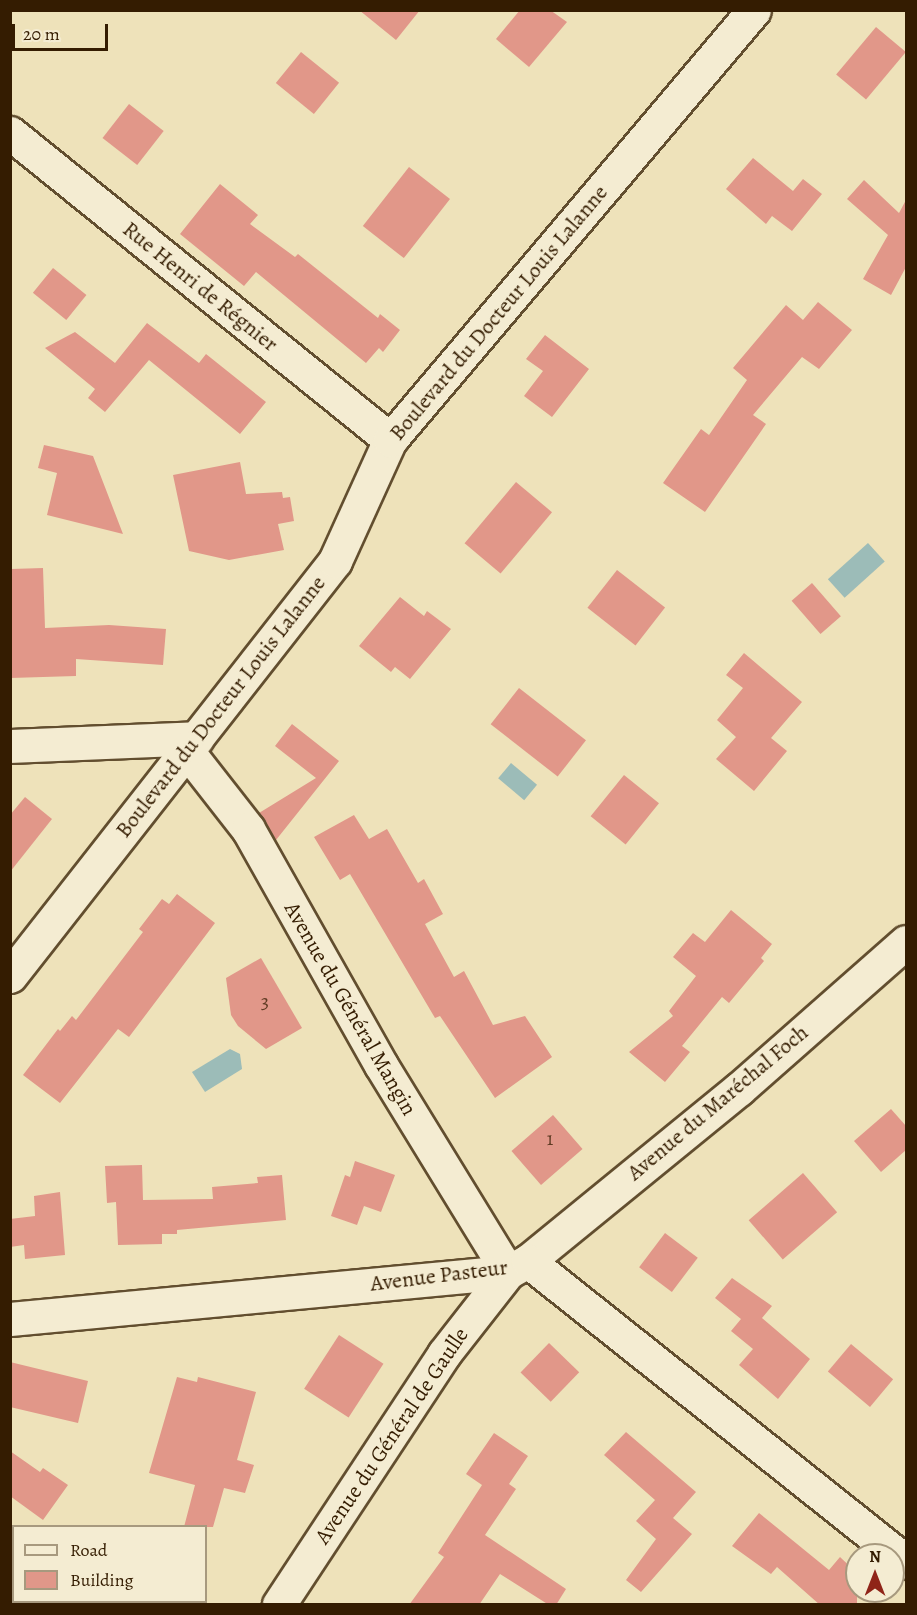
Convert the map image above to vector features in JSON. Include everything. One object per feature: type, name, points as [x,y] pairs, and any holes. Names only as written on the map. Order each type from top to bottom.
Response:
[{"type":"street","name":"Boulevard du Docteur Louis Lalanne","points":[[10,976],[335,561],[390,440],[754,10]]},
{"type":"street","name":"Rue Henri de Régnier","points":[[10,134],[390,440]]},
{"type":"street","points":[[10,746],[192,744]]},
{"type":"street","name":"Avenue du Général Mangin","points":[[192,744],[248,829],[381,1065],[518,1266]]},
{"type":"street","name":"Avenue du Maréchal Foch","points":[[518,1266],[739,1089],[906,942]]},
{"type":"street","name":"Avenue Pasteur","points":[[10,1319],[518,1266],[906,1562]]},
{"type":"street","name":"Avenue du Général de Gaulle","points":[[279,1605],[444,1354],[518,1266]]},
{"type":"water","points":[[868,543],[885,562],[845,598],[828,579]]},
{"type":"water","points":[[511,763],[537,785],[524,800],[498,778]]},
{"type":"water","points":[[230,1049],[240,1054],[242,1069],[205,1092],[192,1072]]},
{"type":"building","points":[[359,10],[420,10],[396,40]]},
{"type":"building","points":[[520,10],[550,10],[567,22],[529,67],[496,39]]},
{"type":"building","points":[[876,27],[906,52],[866,100],[836,74]]},
{"type":"building","points":[[301,52],[339,83],[314,114],[276,83]]},
{"type":"building","points":[[129,104],[164,131],[137,165],[103,138]]},
{"type":"building","points":[[753,158],[793,191],[803,179],[822,194],[792,231],[772,216],[766,224],[726,189]]},
{"type":"building","points":[[409,167],[450,199],[404,258],[363,226]]},
{"type":"building","points":[[864,180],[899,213],[906,200],[906,267],[891,295],[863,279],[888,235],[847,199]]},
{"type":"building","points":[[220,184],[258,215],[250,224],[295,257],[298,254],[378,318],[380,314],[400,330],[383,352],[379,348],[366,363],[256,272],[244,286],[180,234]]},
{"type":"building","points":[[53,268],[86,295],[66,320],[33,293]]},
{"type":"building","points":[[818,302],[852,330],[819,369],[802,357],[753,415],[766,424],[705,512],[663,483],[701,429],[709,435],[747,380],[733,368],[786,305],[803,320]]},
{"type":"building","points":[[147,323],[199,363],[206,354],[266,402],[240,434],[149,360],[105,412],[88,398],[95,389],[45,348],[75,332],[115,363]]},
{"type":"building","points":[[545,335],[589,369],[552,417],[524,396],[543,371],[526,359]]},
{"type":"building","points":[[44,445],[93,456],[123,534],[47,515],[57,473],[38,468]]},
{"type":"building","points":[[240,462],[246,494],[282,492],[283,498],[290,497],[294,521],[278,524],[284,550],[229,560],[189,551],[173,475]]},
{"type":"building","points":[[516,482],[552,512],[501,573],[465,543]]},
{"type":"building","points":[[43,568],[45,628],[109,625],[166,629],[163,665],[76,659],[76,676],[10,678],[11,569]]},
{"type":"building","points":[[617,570],[665,608],[636,645],[587,608]]},
{"type":"building","points":[[812,583],[841,616],[820,634],[792,601]]},
{"type":"building","points":[[400,597],[424,616],[427,611],[451,629],[410,679],[395,667],[391,672],[359,646]]},
{"type":"building","points":[[744,653],[802,702],[771,738],[787,751],[754,791],[716,759],[736,737],[717,720],[743,688],[726,675]]},
{"type":"building","points":[[519,688],[586,740],[558,777],[491,724]]},
{"type":"building","points":[[292,724],[339,761],[276,840],[259,813],[316,778],[275,746]]},
{"type":"building","points":[[624,775],[659,803],[626,845],[591,816]]},
{"type":"building","points":[[25,797],[52,819],[10,872],[10,815]]},
{"type":"building","points":[[354,815],[369,839],[387,829],[418,883],[424,879],[443,914],[425,924],[454,977],[464,971],[493,1025],[525,1016],[552,1057],[495,1098],[440,1016],[435,1018],[350,874],[340,880],[314,837]]},
{"type":"building","points":[[177,894],[215,923],[129,1037],[118,1029],[60,1103],[23,1075],[58,1029],[60,1031],[72,1016],[76,1020],[143,932],[139,929],[162,899],[169,904]]},
{"type":"building","points":[[731,910],[772,944],[761,958],[764,961],[729,1003],[722,997],[682,1046],[690,1052],[665,1082],[629,1052],[673,1016],[669,1011],[696,976],[673,957],[693,933],[705,942]]},
{"type":"building","points":[[261,958],[302,1028],[266,1049],[238,1026],[231,1015],[226,978]]},
{"type":"building","points":[[891,1109],[906,1126],[906,1150],[881,1172],[854,1141]]},
{"type":"building","points":[[553,1115],[583,1149],[541,1185],[511,1151]]},
{"type":"building","points":[[355,1161],[395,1175],[381,1212],[364,1206],[357,1225],[331,1216],[345,1175],[350,1177]]},
{"type":"building","points":[[142,1165],[143,1200],[213,1199],[212,1187],[258,1183],[257,1177],[282,1175],[286,1220],[177,1230],[177,1234],[162,1234],[162,1244],[118,1245],[116,1202],[107,1203],[105,1166]]},
{"type":"building","points":[[803,1173],[837,1212],[783,1259],[749,1220]]},
{"type":"building","points":[[60,1192],[65,1255],[25,1259],[24,1245],[10,1247],[10,1219],[35,1216],[34,1196]]},
{"type":"building","points":[[665,1233],[698,1258],[672,1292],[639,1267]]},
{"type":"building","points":[[732,1278],[772,1306],[762,1318],[810,1359],[778,1399],[739,1365],[753,1349],[731,1331],[741,1319],[715,1298]]},
{"type":"building","points":[[339,1335],[383,1364],[349,1418],[304,1389]]},
{"type":"building","points":[[549,1343],[579,1372],[551,1402],[521,1372]]},
{"type":"building","points":[[851,1344],[893,1379],[870,1407],[828,1372]]},
{"type":"building","points":[[10,1362],[88,1381],[78,1423],[10,1407]]},
{"type":"building","points":[[177,1377],[197,1382],[198,1377],[256,1392],[237,1460],[254,1465],[245,1493],[224,1488],[213,1527],[185,1525],[195,1485],[149,1473]]},
{"type":"building","points":[[626,1432],[696,1492],[673,1518],[692,1534],[641,1592],[626,1580],[656,1539],[636,1521],[655,1500],[604,1455]]},
{"type":"building","points":[[494,1433],[528,1456],[509,1484],[516,1489],[485,1535],[566,1589],[556,1605],[549,1605],[500,1574],[479,1605],[409,1605],[444,1557],[438,1553],[482,1485],[466,1474]]},
{"type":"building","points":[[10,1451],[40,1472],[43,1468],[68,1485],[43,1520],[10,1496]]},
{"type":"building","points":[[759,1513],[829,1570],[840,1557],[845,1562],[845,1603],[857,1603],[857,1605],[820,1605],[777,1567],[771,1574],[732,1546]]}]
